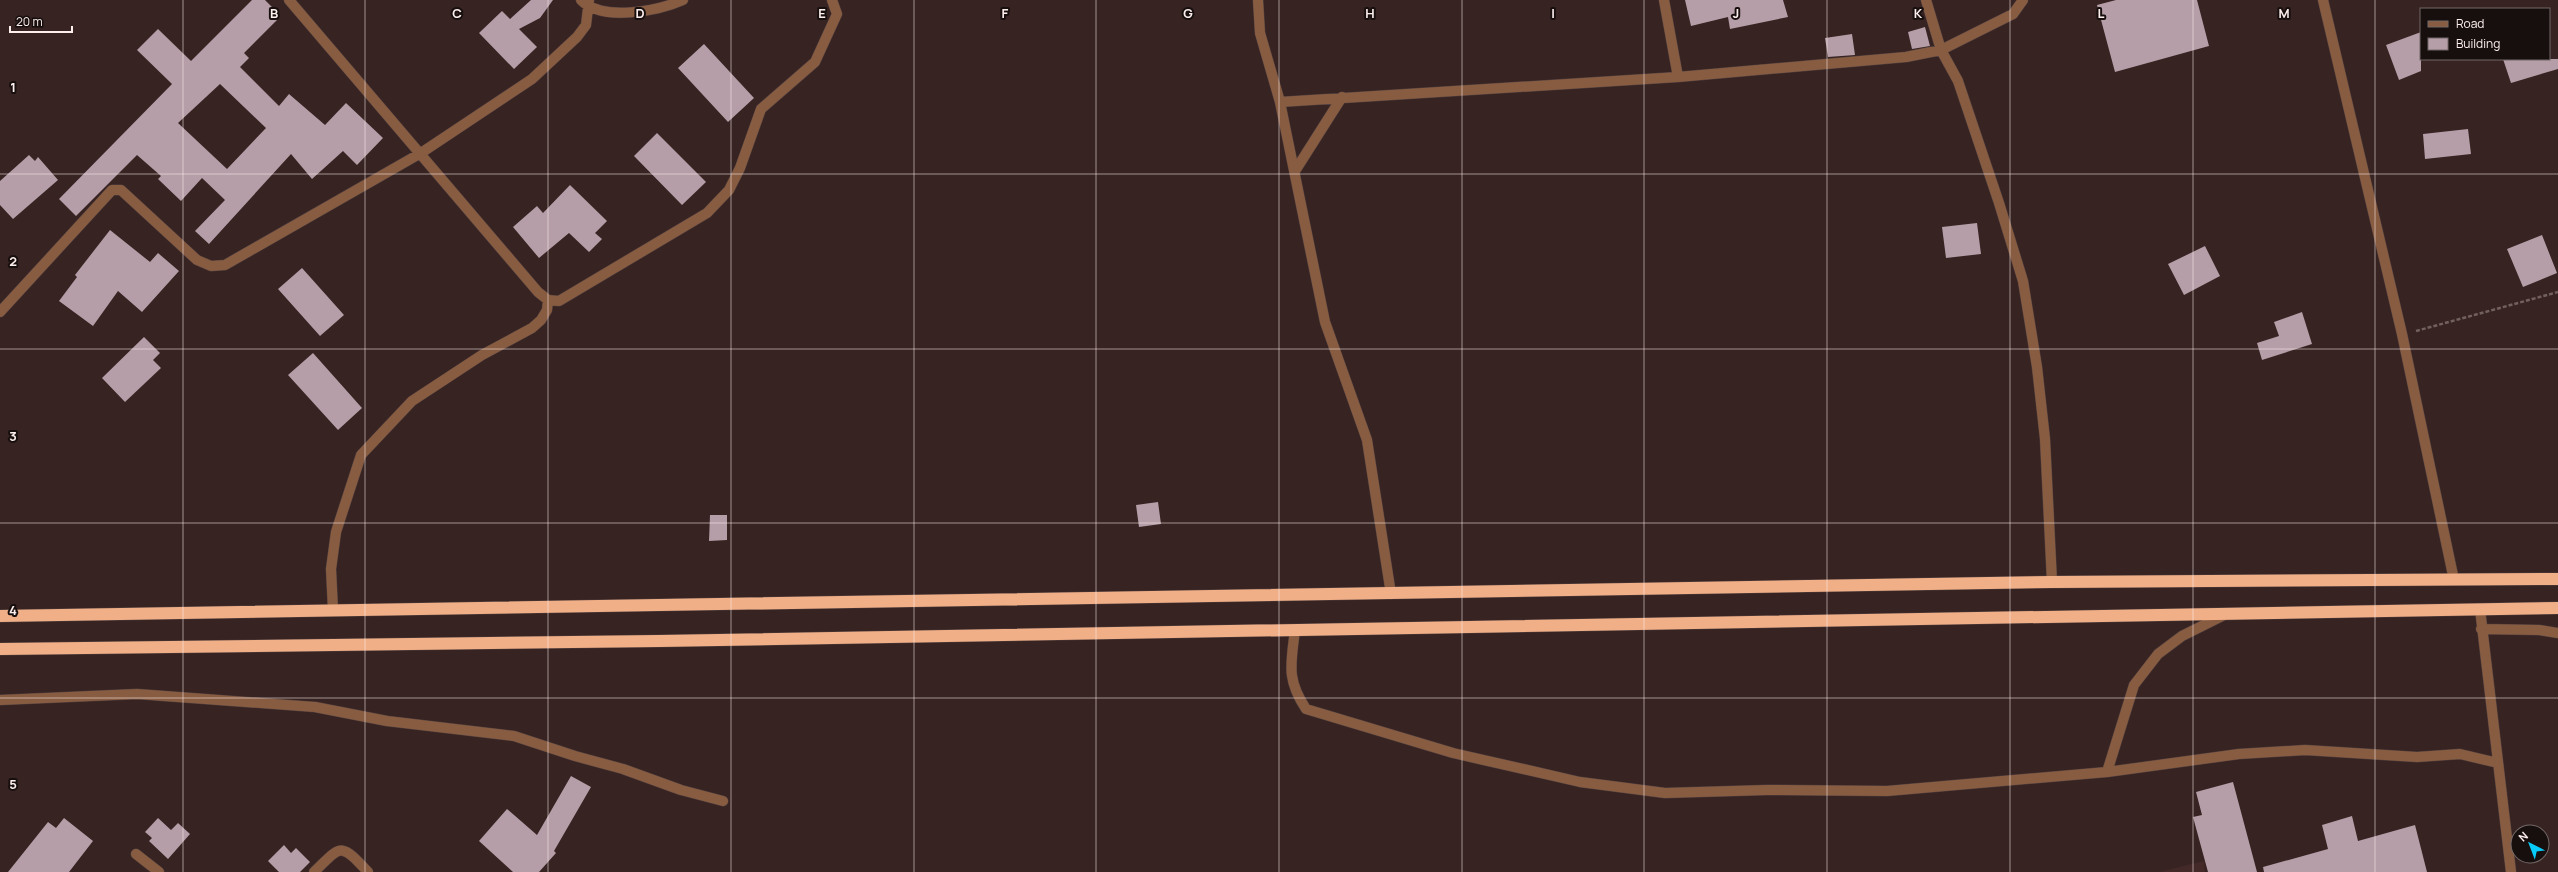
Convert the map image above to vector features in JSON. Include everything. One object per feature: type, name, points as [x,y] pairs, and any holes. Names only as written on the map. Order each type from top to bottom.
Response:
[{"type":"highway","points":[[0,616],[2052,582],[2558,579]]},
{"type":"highway","points":[[0,649],[1295,630],[2558,608]]},
{"type":"street","points":[[289,0],[538,292],[548,300],[559,301],[707,213],[729,190],[740,168],[762,109],[815,62],[837,14],[832,0]]},
{"type":"street","points":[[0,312],[112,190],[121,190],[197,260],[211,266],[225,265],[421,153],[532,79],[577,37],[586,25],[586,2],[614,12],[640,12],[683,0]]},
{"type":"street","points":[[1258,0],[1260,33],[1280,102],[1325,322],[1367,440],[1391,594]]},
{"type":"street","points":[[1664,0],[1678,77]]},
{"type":"street","points":[[1926,0],[1941,50],[1958,81],[1999,203],[2022,281],[2037,368],[2045,439],[2052,582]]},
{"type":"street","points":[[1280,102],[1678,77],[1906,57],[1941,50],[2013,14],[2023,0]]},
{"type":"street","points":[[2323,0],[2402,334],[2454,580]]},
{"type":"street","points":[[1295,171],[1342,97]]},
{"type":"street","points":[[333,610],[331,569],[336,532],[361,455],[412,401],[482,354],[532,328],[541,320],[547,310],[548,300]]},
{"type":"street","points":[[2480,609],[2481,629],[2511,872]]},
{"type":"street","points":[[2107,772],[2134,685],[2158,654],[2182,636],[2224,615]]},
{"type":"street","points":[[2481,629],[2539,630],[2558,634]]},
{"type":"street","points":[[1295,630],[1291,666],[1294,691],[1306,709],[1454,753],[1580,782],[1665,793],[1767,790],[1886,791],[2107,772],[2239,754],[2306,750],[2418,757],[2460,754],[2498,763]]},
{"type":"street","points":[[0,700],[137,694],[315,707],[387,721],[514,736],[575,756],[623,769],[681,790],[723,801]]},
{"type":"street","points":[[314,872],[335,852],[342,849],[349,852],[368,872]]},
{"type":"street","points":[[136,854],[159,872]]},
{"type":"path","points":[[2402,334],[2558,292]]},
{"type":"shaded area","points":[[2204,861],[2205,872],[2159,872]]},
{"type":"building","points":[[252,0],[265,0],[276,11],[272,15],[277,20],[244,53],[249,58],[240,67],[279,106],[289,94],[325,125],[346,103],[383,138],[357,165],[343,151],[312,179],[291,154],[209,244],[195,231],[225,200],[202,178],[181,201],[158,179],[161,176],[137,155],[76,216],[59,199],[172,84],[137,50],[158,29],[191,61]],"holes":[[[220,84],[266,128],[227,169],[178,123]]]},
{"type":"building","points":[[531,0],[553,0],[540,18],[519,29],[537,47],[514,69],[479,33],[502,11],[510,19]]},
{"type":"building","points":[[1685,0],[1783,0],[1788,17],[1730,29],[1728,17],[1691,26]]},
{"type":"building","points":[[2116,0],[2197,0],[2209,46],[2115,72],[2097,5]]},
{"type":"building","points":[[1925,27],[1930,46],[1912,49],[1908,32]]},
{"type":"building","points":[[2420,32],[2421,71],[2399,80],[2386,45]]},
{"type":"building","points":[[1852,34],[1855,55],[1828,57],[1825,38]]},
{"type":"building","points":[[704,44],[754,98],[728,122],[678,68]]},
{"type":"building","points":[[2558,59],[2558,69],[2511,83],[2503,60]]},
{"type":"building","points":[[2468,129],[2471,154],[2425,159],[2423,134]]},
{"type":"building","points":[[657,133],[706,182],[682,205],[634,156]]},
{"type":"building","points":[[29,155],[35,161],[38,157],[58,180],[13,219],[0,205],[0,181]]},
{"type":"building","points":[[570,185],[607,221],[595,233],[602,239],[589,252],[569,233],[539,258],[513,227],[537,206],[543,213]]},
{"type":"building","points":[[1977,223],[1981,254],[1946,258],[1942,227]]},
{"type":"building","points":[[110,230],[150,262],[158,253],[179,271],[142,312],[118,291],[93,326],[59,301],[77,277],[75,275]]},
{"type":"building","points":[[2542,235],[2557,273],[2523,287],[2507,249]]},
{"type":"building","points":[[2205,246],[2220,276],[2184,295],[2168,264]]},
{"type":"building","points":[[302,268],[344,315],[320,336],[278,289]]},
{"type":"building","points":[[2302,312],[2312,344],[2262,360],[2257,343],[2279,336],[2274,322]]},
{"type":"building","points":[[144,337],[160,353],[153,360],[161,368],[125,402],[102,378]]},
{"type":"building","points":[[313,353],[362,408],[338,430],[288,375]]},
{"type":"building","points":[[1158,502],[1161,524],[1139,527],[1136,505]]},
{"type":"building","points":[[710,515],[727,515],[727,540],[709,541]]},
{"type":"building","points":[[571,776],[591,787],[554,851],[556,853],[539,872],[513,872],[479,841],[507,809],[537,835]]},
{"type":"building","points":[[2233,782],[2257,872],[2208,872],[2193,817],[2202,815],[2196,792]]},
{"type":"building","points":[[2352,816],[2358,841],[2415,825],[2427,872],[2264,872],[2263,867],[2328,849],[2322,825]]},
{"type":"building","points":[[64,818],[93,841],[69,872],[8,872],[48,822],[56,828]]},
{"type":"building","points":[[158,818],[171,830],[178,823],[190,834],[168,859],[149,841],[152,838],[145,832]]},
{"type":"building","points":[[284,845],[291,853],[296,848],[310,862],[300,872],[279,872],[268,861]]}]
